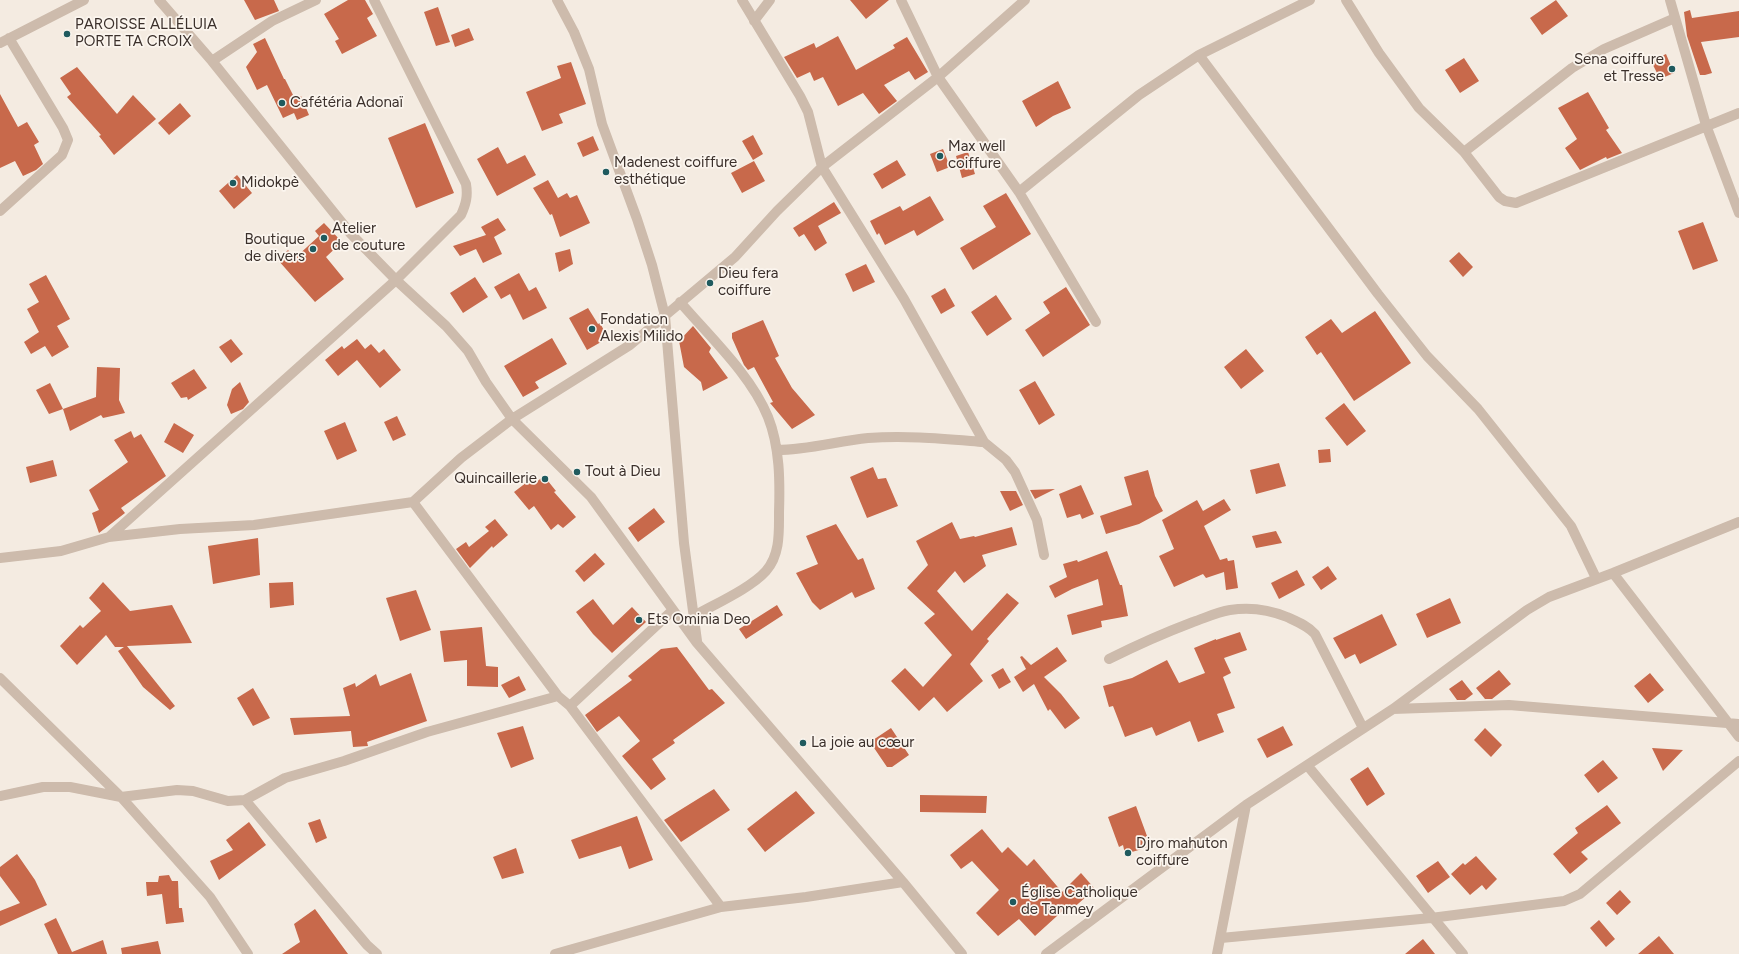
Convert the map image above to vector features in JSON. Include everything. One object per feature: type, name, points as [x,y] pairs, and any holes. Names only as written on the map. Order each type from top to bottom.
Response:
[{"type":"street","points":[[0,211],[62,155],[68,140],[63,128],[5,40],[84,0]]},
{"type":"street","points":[[159,0],[212,61],[351,234],[396,280],[446,326],[468,351],[486,382],[512,419],[591,497],[697,643],[904,882],[962,954]]},
{"type":"street","points":[[212,61],[272,21],[316,0]]},
{"type":"street","points":[[109,537],[396,280],[461,215],[466,205],[468,195],[466,184],[374,0]]},
{"type":"street","points":[[557,0],[574,32],[589,69],[602,124],[637,219],[652,265],[665,316],[681,485],[684,543],[697,643]]},
{"type":"street","points":[[742,0],[800,96],[808,112],[822,167],[904,299],[984,442],[1006,460],[1015,472],[1037,520],[1044,555]]},
{"type":"street","points":[[754,21],[770,0]]},
{"type":"street","points":[[901,0],[938,77],[1019,192],[1096,322]]},
{"type":"street","points":[[0,558],[61,551],[109,537],[180,529],[254,525],[413,502],[461,458],[512,419],[630,345],[735,257],[777,211],[822,167],[938,77],[1025,0]]},
{"type":"street","points":[[1019,192],[1139,95],[1199,55],[1310,0]]},
{"type":"street","points":[[1346,0],[1379,53],[1419,108],[1464,152],[1499,197],[1505,201],[1516,203],[1739,113]]},
{"type":"street","points":[[1670,0],[1706,126],[1739,213]]},
{"type":"street","points":[[1464,152],[1572,68],[1604,49],[1675,18]]},
{"type":"street","points":[[1199,55],[1422,350],[1478,409],[1571,526],[1596,578]]},
{"type":"street","points":[[680,302],[752,387],[769,418],[777,450],[779,530],[777,548],[773,561],[765,572],[752,582],[694,616]]},
{"type":"street","points":[[777,450],[794,449],[839,441],[897,436],[984,442]]},
{"type":"street","points":[[413,502],[558,696],[570,706],[721,907]]},
{"type":"street","points":[[1046,954],[1246,805],[1393,709],[1527,610],[1549,597],[1739,522]]},
{"type":"street","points":[[1613,573],[1734,724],[1739,737]]},
{"type":"street","points":[[570,706],[673,610]]},
{"type":"street","points":[[1110,659],[1142,643],[1215,614],[1230,610],[1265,610],[1279,614],[1310,628],[1315,634],[1363,728]]},
{"type":"street","points":[[0,678],[121,797],[210,896],[248,954]]},
{"type":"street","points":[[0,796],[43,786],[70,787],[121,797],[177,790],[193,791],[228,802],[245,800],[285,778],[344,761],[426,732],[558,696]]},
{"type":"street","points":[[1393,709],[1509,705],[1734,724]]},
{"type":"street","points":[[1221,938],[1432,918],[1564,901],[1580,894],[1739,761]]},
{"type":"street","points":[[1307,765],[1463,954]]},
{"type":"street","points":[[245,800],[367,945],[377,954]]},
{"type":"street","points":[[1217,954],[1246,805]]},
{"type":"street","points":[[555,954],[721,907],[806,897],[904,882]]},
{"type":"building","points":[[244,0],[274,0],[279,11],[255,20]]},
{"type":"building","points":[[348,0],[365,0],[373,14],[367,18],[377,36],[342,54],[335,41],[339,39],[324,14]]},
{"type":"building","points":[[850,0],[889,0],[866,19]]},
{"type":"building","points":[[1556,0],[1568,16],[1542,35],[1530,18]]},
{"type":"building","points":[[438,7],[450,42],[436,46],[424,12]]},
{"type":"building","points":[[1690,10],[1692,18],[1739,11],[1739,37],[1701,42],[1712,73],[1700,75],[1687,36],[1684,12]]},
{"type":"building","points":[[469,28],[474,40],[455,47],[451,35]]},
{"type":"building","points":[[838,36],[856,70],[895,48],[893,45],[907,37],[928,72],[915,80],[909,71],[884,85],[897,101],[879,114],[863,93],[838,106],[823,77],[814,81],[810,72],[797,78],[784,57],[814,43],[816,48]]},
{"type":"building","points":[[265,38],[295,99],[301,96],[309,115],[297,120],[294,113],[283,118],[267,85],[257,90],[246,67],[257,52],[253,44]]},
{"type":"building","points":[[1666,54],[1674,73],[1660,79],[1651,61]]},
{"type":"building","points":[[1464,58],[1479,81],[1460,93],[1445,70]]},
{"type":"building","points":[[571,62],[586,104],[559,114],[563,123],[542,131],[526,92],[561,78],[557,66]]},
{"type":"building","points":[[77,67],[117,114],[133,95],[156,119],[114,155],[99,136],[101,135],[67,97],[71,94],[60,78]]},
{"type":"building","points":[[1058,81],[1071,108],[1053,116],[1036,127],[1022,101]]},
{"type":"building","points":[[1588,92],[1609,128],[1606,130],[1622,153],[1607,159],[1606,157],[1580,170],[1565,148],[1577,139],[1558,108]]},
{"type":"building","points":[[0,94],[18,127],[27,122],[39,142],[34,145],[43,164],[36,170],[23,176],[15,161],[0,168]]},
{"type":"building","points":[[180,103],[191,116],[169,135],[158,123]]},
{"type":"building","points":[[425,123],[454,193],[416,208],[388,138]]},
{"type":"building","points":[[753,135],[763,154],[753,160],[742,141]]},
{"type":"building","points":[[593,136],[599,150],[583,157],[577,143]]},
{"type":"building","points":[[498,147],[507,164],[525,155],[536,175],[497,196],[477,159]]},
{"type":"building","points":[[943,149],[950,167],[937,172],[930,154]]},
{"type":"building","points":[[968,152],[975,174],[962,178],[956,156]]},
{"type":"building","points":[[897,160],[906,175],[882,189],[873,174]]},
{"type":"building","points":[[754,161],[765,181],[742,193],[731,173]]},
{"type":"building","points":[[237,175],[252,193],[234,209],[219,191]]},
{"type":"building","points":[[548,180],[558,198],[567,193],[570,198],[577,195],[590,223],[560,237],[552,214],[550,215],[533,188]]},
{"type":"building","points":[[1006,193],[1031,234],[973,270],[960,248],[996,227],[983,206]]},
{"type":"building","points":[[930,196],[944,220],[917,236],[914,230],[885,245],[879,233],[877,235],[870,221],[900,206],[903,211]]},
{"type":"building","points":[[834,202],[841,213],[818,226],[827,243],[815,251],[804,234],[799,237],[793,228]]},
{"type":"building","points":[[498,218],[506,230],[494,237],[502,254],[483,263],[476,249],[460,256],[453,246],[486,235],[481,227]]},
{"type":"building","points":[[1703,222],[1718,261],[1693,270],[1678,231]]},
{"type":"building","points":[[324,223],[342,242],[326,257],[344,279],[315,302],[278,260],[288,250],[295,258],[319,236],[315,231]]},
{"type":"building","points":[[570,249],[573,264],[559,272],[555,253]]},
{"type":"building","points":[[1459,252],[1473,267],[1463,277],[1449,261]]},
{"type":"building","points":[[866,264],[875,282],[853,292],[845,274]]},
{"type":"building","points":[[519,273],[529,291],[536,287],[547,308],[523,320],[510,294],[501,299],[494,287]]},
{"type":"building","points":[[46,275],[70,319],[57,326],[69,347],[52,357],[45,346],[31,354],[24,342],[39,332],[27,309],[39,302],[29,284]]},
{"type":"building","points":[[475,277],[488,297],[463,313],[450,293]]},
{"type":"building","points":[[1066,287],[1090,325],[1043,357],[1025,330],[1050,313],[1043,302]]},
{"type":"building","points":[[945,288],[955,306],[941,314],[931,296]]},
{"type":"building","points":[[996,295],[1012,319],[987,336],[971,312]]},
{"type":"building","points":[[588,308],[598,324],[600,323],[608,338],[587,350],[569,318]]},
{"type":"building","points":[[1375,311],[1411,363],[1354,401],[1321,352],[1317,355],[1305,337],[1331,319],[1342,333]]},
{"type":"building","points":[[763,320],[779,356],[775,358],[792,388],[815,415],[792,429],[770,403],[773,402],[754,367],[748,370],[744,365],[732,338],[732,333]]},
{"type":"building","points":[[693,326],[711,348],[709,352],[728,378],[703,391],[701,382],[684,367],[679,341]]},
{"type":"building","points":[[552,338],[567,364],[535,382],[539,388],[523,397],[504,366]]},
{"type":"building","points":[[231,339],[243,354],[231,363],[219,347]]},
{"type":"building","points":[[357,339],[365,349],[371,344],[379,353],[384,349],[401,370],[380,388],[357,360],[338,376],[325,360],[342,346],[344,349]]},
{"type":"building","points":[[1246,349],[1264,371],[1241,389],[1224,367]]},
{"type":"building","points":[[97,367],[120,368],[119,400],[125,413],[103,418],[101,415],[70,431],[63,409],[96,397]]},
{"type":"building","points":[[194,369],[207,388],[188,400],[187,397],[181,398],[171,383]]},
{"type":"building","points":[[1035,381],[1055,415],[1039,425],[1019,390]]},
{"type":"building","points":[[240,382],[249,402],[243,409],[231,414],[227,405],[232,389]]},
{"type":"building","points":[[50,383],[63,409],[49,414],[36,390]]},
{"type":"building","points":[[1344,403],[1366,431],[1347,446],[1325,418]]},
{"type":"building","points":[[397,416],[406,435],[393,441],[384,422]]},
{"type":"building","points":[[345,422],[357,451],[337,460],[324,431]]},
{"type":"building","points":[[174,423],[194,435],[183,453],[164,442]]},
{"type":"building","points":[[131,431],[134,438],[141,434],[166,476],[121,508],[125,513],[99,533],[92,513],[99,510],[89,490],[128,462],[114,440]]},
{"type":"building","points":[[1330,449],[1331,462],[1319,463],[1318,450]]},
{"type":"building","points":[[53,460],[57,476],[30,483],[26,467]]},
{"type":"building","points":[[1279,463],[1286,486],[1256,494],[1250,470]]},
{"type":"building","points":[[873,467],[878,479],[886,478],[898,506],[867,518],[850,477]]},
{"type":"building","points":[[1148,470],[1155,496],[1163,511],[1139,524],[1106,534],[1100,516],[1132,505],[1124,477]]},
{"type":"building","points":[[544,476],[556,491],[554,492],[576,517],[563,528],[558,524],[551,530],[534,506],[529,510],[514,492],[531,479],[535,483]]},
{"type":"building","points":[[1081,485],[1094,514],[1082,519],[1080,514],[1067,518],[1059,494]]},
{"type":"building","points":[[1055,489],[1035,499],[1030,490]]},
{"type":"building","points":[[1000,491],[1016,491],[1023,505],[1010,511]]},
{"type":"building","points":[[1224,499],[1231,510],[1204,526],[1220,560],[1227,558],[1228,561],[1234,560],[1238,588],[1226,590],[1224,572],[1206,578],[1203,574],[1174,587],[1159,556],[1174,549],[1162,520],[1197,500],[1203,511]]},
{"type":"building","points":[[654,508],[665,522],[638,542],[628,528]]},
{"type":"building","points":[[495,519],[508,535],[493,548],[492,546],[470,568],[456,549],[466,542],[469,547],[489,531],[485,527]]},
{"type":"building","points":[[952,522],[960,539],[975,537],[1012,527],[1017,545],[982,555],[986,566],[964,583],[955,571],[937,591],[972,631],[1007,593],[1019,603],[987,639],[989,641],[970,664],[983,681],[947,712],[934,697],[919,711],[891,681],[905,668],[923,687],[952,655],[924,623],[935,614],[907,588],[928,565],[916,541]]},
{"type":"building","points":[[836,524],[858,560],[863,558],[875,589],[855,598],[852,592],[820,610],[812,602],[796,573],[818,564],[806,536]]},
{"type":"building","points":[[1276,531],[1282,543],[1256,548],[1252,536]]},
{"type":"building","points":[[258,538],[260,575],[213,584],[208,546]]},
{"type":"building","points":[[1107,551],[1120,585],[1122,585],[1128,616],[1101,621],[1102,627],[1072,635],[1067,615],[1103,605],[1098,579],[1072,589],[1055,598],[1049,586],[1067,577],[1063,564],[1077,560],[1078,562]]},
{"type":"building","points":[[595,553],[605,564],[584,582],[575,571]]},
{"type":"building","points":[[1328,566],[1337,579],[1321,590],[1312,577]]},
{"type":"building","points":[[1297,570],[1305,585],[1279,599],[1271,583]]},
{"type":"building","points":[[103,582],[130,611],[172,605],[192,643],[127,646],[175,706],[170,710],[143,687],[118,651],[124,647],[115,647],[106,635],[77,665],[60,646],[80,625],[83,628],[101,611],[89,598]]},
{"type":"building","points":[[293,582],[294,605],[270,608],[269,583]]},
{"type":"building","points":[[416,590],[431,630],[400,641],[386,598]]},
{"type":"building","points":[[1450,598],[1461,623],[1427,638],[1416,614]]},
{"type":"building","points":[[593,599],[613,625],[632,607],[646,622],[612,653],[593,634],[576,612]]},
{"type":"building","points":[[777,605],[783,615],[746,639],[739,629]]},
{"type":"building","points":[[1382,614],[1397,645],[1360,664],[1355,654],[1345,659],[1333,638]]},
{"type":"building","points":[[482,627],[486,666],[498,667],[498,687],[467,686],[467,660],[444,662],[440,631]]},
{"type":"building","points":[[1240,632],[1247,650],[1224,658],[1231,673],[1223,677],[1235,708],[1217,714],[1224,732],[1198,742],[1190,721],[1156,736],[1152,727],[1125,737],[1113,706],[1109,707],[1103,686],[1132,678],[1167,660],[1179,683],[1205,673],[1194,648],[1216,639]]},
{"type":"building","points":[[677,647],[709,690],[712,689],[725,703],[673,740],[675,743],[652,759],[666,779],[651,790],[622,756],[640,741],[619,716],[597,732],[585,715],[632,680],[628,676],[661,649]]},
{"type":"building","points":[[1057,647],[1067,661],[1044,677],[1061,694],[1080,718],[1065,729],[1050,709],[1048,711],[1034,684],[1023,692],[1014,677],[1026,669],[1020,657],[1022,656],[1031,665]]},
{"type":"building","points":[[1003,668],[1011,682],[999,689],[991,675]]},
{"type":"building","points":[[1499,670],[1511,684],[1492,699],[1485,699],[1476,688]]},
{"type":"building","points":[[411,673],[427,721],[367,742],[368,746],[353,747],[351,731],[294,735],[290,718],[350,716],[343,688],[355,683],[356,687],[376,674],[380,686]]},
{"type":"building","points":[[1650,673],[1664,690],[1648,703],[1634,686]]},
{"type":"building","points":[[519,676],[526,690],[509,698],[501,685]]},
{"type":"building","points":[[1462,680],[1473,694],[1465,700],[1457,700],[1449,689]]},
{"type":"building","points":[[253,688],[270,718],[253,726],[237,698]]},
{"type":"building","points":[[523,726],[534,759],[511,768],[497,733]]},
{"type":"building","points":[[1283,726],[1293,745],[1267,758],[1257,739]]},
{"type":"building","points":[[891,728],[909,755],[892,767],[887,767],[870,742]]},
{"type":"building","points":[[1485,728],[1502,745],[1491,757],[1474,740]]},
{"type":"building","points":[[1652,748],[1683,750],[1663,771]]},
{"type":"building","points":[[1603,760],[1618,778],[1598,793],[1584,775]]},
{"type":"building","points":[[1368,767],[1385,794],[1367,806],[1350,779]]},
{"type":"building","points":[[714,789],[730,810],[681,842],[664,820]]},
{"type":"building","points":[[796,791],[815,813],[765,852],[747,829]]},
{"type":"building","points":[[920,795],[987,796],[986,813],[920,812]]},
{"type":"building","points":[[1607,805],[1621,823],[1581,852],[1588,859],[1570,874],[1553,854],[1578,833],[1575,828]]},
{"type":"building","points":[[1136,806],[1147,836],[1145,837],[1149,847],[1125,854],[1123,845],[1119,847],[1108,817]]},
{"type":"building","points":[[637,816],[653,860],[629,869],[621,846],[579,859],[571,840]]},
{"type":"building","points":[[320,819],[327,838],[316,843],[308,823]]},
{"type":"building","points":[[249,822],[266,845],[219,880],[210,861],[233,850],[226,840]]},
{"type":"building","points":[[982,829],[1002,853],[1008,847],[1027,866],[1034,859],[1062,892],[1081,873],[1095,889],[1071,910],[1068,906],[1035,936],[1019,919],[998,936],[976,913],[999,890],[972,861],[961,869],[950,855]]},
{"type":"building","points":[[516,848],[524,873],[502,879],[493,857]]},
{"type":"building","points":[[17,854],[35,880],[47,905],[0,926],[0,911],[20,903],[0,876],[0,867]]},
{"type":"building","points":[[1476,856],[1497,879],[1486,890],[1482,885],[1470,895],[1451,874],[1463,863],[1465,865]]},
{"type":"building","points":[[1438,861],[1450,877],[1428,893],[1416,876]]},
{"type":"building","points":[[169,875],[172,881],[178,881],[179,908],[182,908],[184,922],[166,924],[162,894],[147,896],[146,882],[158,882],[159,876]]},
{"type":"building","points":[[1620,890],[1631,902],[1617,915],[1606,903]]},
{"type":"building","points":[[315,909],[348,954],[282,954],[300,942],[294,924]]},
{"type":"building","points":[[56,918],[72,952],[103,940],[107,954],[58,954],[44,924]]},
{"type":"building","points":[[1599,920],[1615,939],[1606,947],[1590,928]]},
{"type":"building","points":[[1659,936],[1674,954],[1638,954]]},
{"type":"building","points":[[1423,939],[1435,954],[1405,954]]},
{"type":"building","points":[[158,941],[161,954],[122,954],[121,948]]},
{"type":"place","name":"PAROISSE ALLÉLUIA PORTE TA CROIX","points":[[67,34]]},
{"type":"place","name":"Sena coiffure et Tresse","points":[[1672,69]]},
{"type":"place","name":"Cafétéria Adonaï","points":[[282,103]]},
{"type":"place","name":"Max well coiffure","points":[[940,156]]},
{"type":"place","name":"Madenest coiffure esthétique","points":[[606,172]]},
{"type":"place","name":"Midokpè","points":[[233,183]]},
{"type":"place","name":"Atelier de couture","points":[[324,238]]},
{"type":"place","name":"Boutique de divers","points":[[313,249]]},
{"type":"place","name":"Dieu fera coiffure","points":[[710,283]]},
{"type":"place","name":"Fondation Alexis Milido","points":[[592,329]]},
{"type":"place","name":"Tout à Dieu","points":[[577,472]]},
{"type":"place","name":"Quincaillerie","points":[[545,479]]},
{"type":"place","name":"Ets Ominia Deo","points":[[639,620]]},
{"type":"place","name":"La joie au cœur","points":[[803,743]]},
{"type":"place","name":"Djro mahuton coiffure","points":[[1128,853]]},
{"type":"place","name":"Église Catholique de Tanmey","points":[[1013,902]]}]
